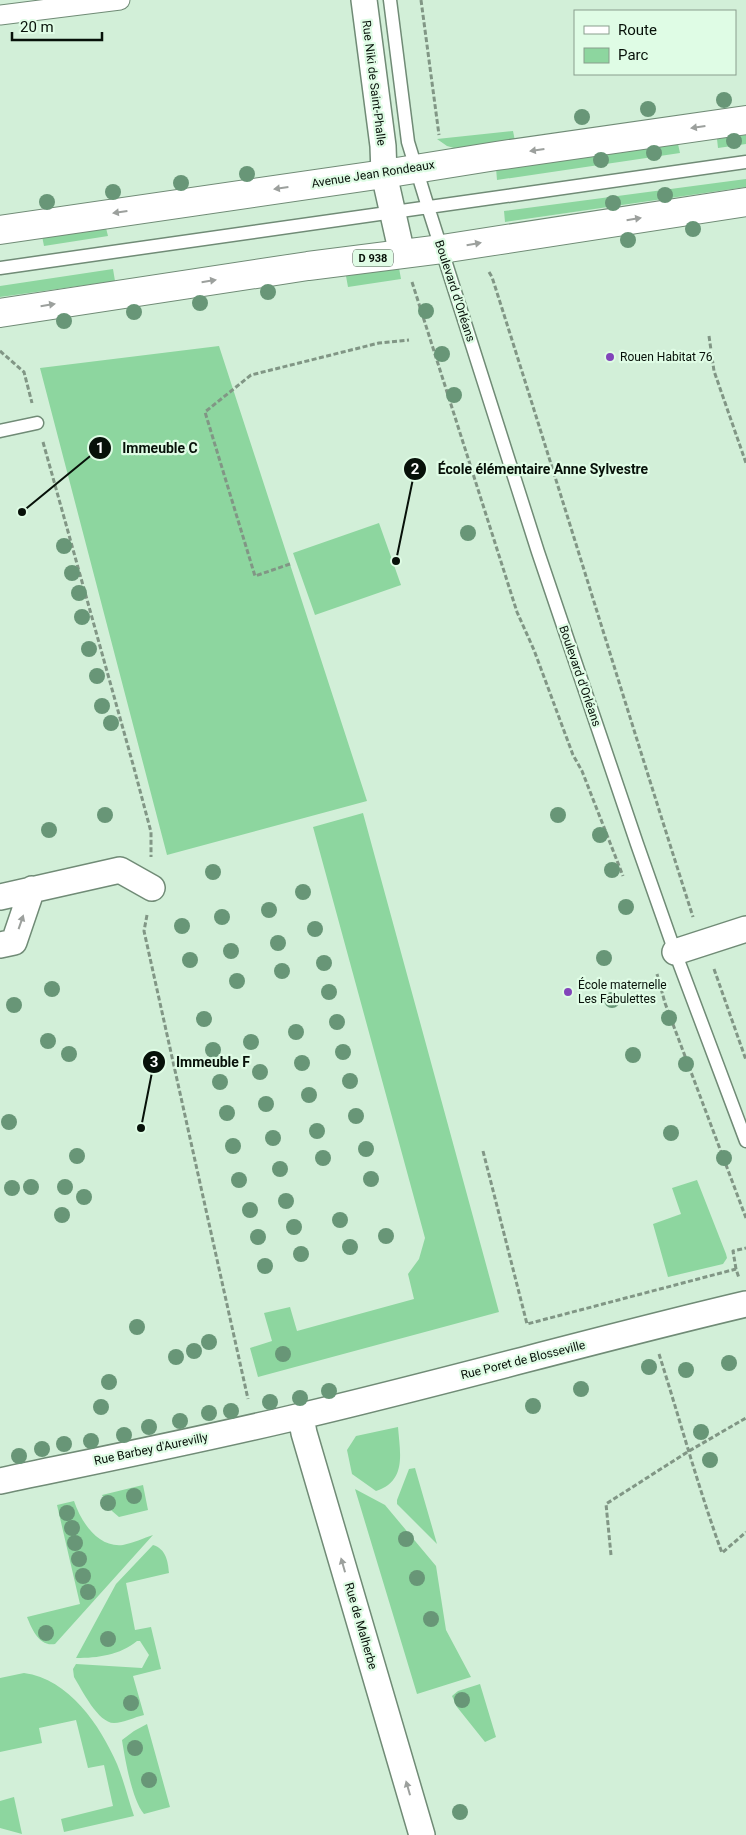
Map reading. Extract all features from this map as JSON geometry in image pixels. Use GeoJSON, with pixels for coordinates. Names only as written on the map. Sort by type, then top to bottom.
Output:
{"type":"FeatureCollection","features":[{"type":"Feature","properties":{"kind":"main road","name":"Avenue Jean Rondeaux"},"geometry":{"type":"LineString","coordinates":[[0,230],[746,120]]}},
{"type":"Feature","properties":{"kind":"main road","name":"D 938"},"geometry":{"type":"LineString","coordinates":[[0,312],[298,268],[442,249],[746,202]]}},
{"type":"Feature","properties":{"kind":"street"},"geometry":{"type":"LineString","coordinates":[[0,15],[120,0]]}},
{"type":"Feature","properties":{"kind":"street","name":"Rue Niki de Saint-Phalle"},"geometry":{"type":"LineString","coordinates":[[364,0],[383,146],[384,174],[402,254]]}},
{"type":"Feature","properties":{"kind":"street"},"geometry":{"type":"LineString","coordinates":[[0,896],[120,870],[152,888]]}},
{"type":"Feature","properties":{"kind":"street"},"geometry":{"type":"LineString","coordinates":[[0,945],[14,942],[32,889]]}},
{"type":"Feature","properties":{"kind":"street"},"geometry":{"type":"LineString","coordinates":[[674,952],[746,929]]}},
{"type":"Feature","properties":{"kind":"street","name":"Rue Poret de Blosseville"},"geometry":{"type":"LineString","coordinates":[[301,1417],[651,1327],[744,1295]]}},
{"type":"Feature","properties":{"kind":"street","name":"Rue Barbey d'Aurevilly"},"geometry":{"type":"LineString","coordinates":[[0,1481],[301,1417]]}},
{"type":"Feature","properties":{"kind":"street","name":"Rue de Malherbe"},"geometry":{"type":"LineString","coordinates":[[301,1417],[304,1433],[422,1835]]}},
{"type":"Feature","properties":{"kind":"lane"},"geometry":{"type":"LineString","coordinates":[[390,0],[408,142],[428,207]]}},
{"type":"Feature","properties":{"kind":"lane"},"geometry":{"type":"LineString","coordinates":[[0,268],[746,162]]}},
{"type":"Feature","properties":{"kind":"lane","name":"Boulevard d'Orléans"},"geometry":{"type":"LineString","coordinates":[[428,207],[538,552],[674,952],[746,1142]]}},
{"type":"Feature","properties":{"kind":"lane"},"geometry":{"type":"LineString","coordinates":[[0,431],[37,423]]}},
{"type":"Feature","properties":{"kind":"path"},"geometry":{"type":"LineString","coordinates":[[421,0],[439,139]]}},
{"type":"Feature","properties":{"kind":"path"},"geometry":{"type":"LineString","coordinates":[[487,269],[492,277],[563,500],[607,649],[696,926],[711,957],[746,1060]]}},
{"type":"Feature","properties":{"kind":"path"},"geometry":{"type":"LineString","coordinates":[[412,280],[517,612],[534,650],[573,755],[582,771],[624,879]]}},
{"type":"Feature","properties":{"kind":"path"},"geometry":{"type":"LineString","coordinates":[[709,336],[714,371],[746,462]]}},
{"type":"Feature","properties":{"kind":"path"},"geometry":{"type":"LineString","coordinates":[[290,564],[255,576],[205,412],[251,375],[379,343],[409,340]]}},
{"type":"Feature","properties":{"kind":"path"},"geometry":{"type":"LineString","coordinates":[[0,351],[24,372],[151,832]]}},
{"type":"Feature","properties":{"kind":"path"},"geometry":{"type":"LineString","coordinates":[[144,931],[248,1392]]}},
{"type":"Feature","properties":{"kind":"path"},"geometry":{"type":"LineString","coordinates":[[655,968],[665,1004],[746,1218]]}},
{"type":"Feature","properties":{"kind":"path"},"geometry":{"type":"LineString","coordinates":[[483,1150],[527,1324],[736,1270]]}},
{"type":"Feature","properties":{"kind":"path"},"geometry":{"type":"LineString","coordinates":[[744,1295],[736,1270],[733,1252],[746,1248]]}},
{"type":"Feature","properties":{"kind":"path"},"geometry":{"type":"LineString","coordinates":[[651,1327],[690,1451],[698,1484],[722,1553],[746,1532]]}},
{"type":"Feature","properties":{"kind":"path"},"geometry":{"type":"LineString","coordinates":[[612,1555],[606,1504],[746,1418]]}},
{"type":"Feature","properties":{"kind":"green space"},"geometry":{"type":"Polygon","coordinates":[[[513,131],[515,141],[454,148],[447,146],[437,139],[513,131]]]}},
{"type":"Feature","properties":{"kind":"green space"},"geometry":{"type":"Polygon","coordinates":[[[746,135],[746,144],[718,148],[717,139],[746,135]]]}},
{"type":"Feature","properties":{"kind":"green space"},"geometry":{"type":"Polygon","coordinates":[[[678,144],[680,153],[497,180],[496,168],[678,144]]]}},
{"type":"Feature","properties":{"kind":"green space"},"geometry":{"type":"Polygon","coordinates":[[[746,179],[746,187],[505,222],[504,211],[746,179]]]}},
{"type":"Feature","properties":{"kind":"green space"},"geometry":{"type":"Polygon","coordinates":[[[105,224],[108,236],[44,246],[42,236],[105,224]]]}},
{"type":"Feature","properties":{"kind":"green space"},"geometry":{"type":"Polygon","coordinates":[[[399,268],[401,279],[348,287],[346,276],[399,268]]]}},
{"type":"Feature","properties":{"kind":"green space"},"geometry":{"type":"Polygon","coordinates":[[[113,269],[115,281],[0,297],[0,286],[113,269]]]}},
{"type":"Feature","properties":{"kind":"green space"},"geometry":{"type":"Polygon","coordinates":[[[219,346],[367,801],[167,855],[40,368],[219,346]]]}},
{"type":"Feature","properties":{"kind":"green space"},"geometry":{"type":"Polygon","coordinates":[[[379,523],[401,585],[315,615],[293,553],[379,523]]]}},
{"type":"Feature","properties":{"kind":"green space"},"geometry":{"type":"Polygon","coordinates":[[[363,813],[499,1312],[258,1377],[250,1348],[272,1341],[264,1313],[290,1307],[297,1331],[414,1299],[408,1274],[419,1259],[425,1238],[313,827],[363,813]]]}},
{"type":"Feature","properties":{"kind":"green space"},"geometry":{"type":"Polygon","coordinates":[[[697,1180],[727,1258],[723,1264],[668,1277],[653,1224],[681,1214],[672,1188],[697,1180]]]}},
{"type":"Feature","properties":{"kind":"green space"},"geometry":{"type":"Polygon","coordinates":[[[398,1427],[400,1456],[397,1473],[386,1486],[376,1491],[352,1474],[347,1450],[356,1436],[398,1427]]]}},
{"type":"Feature","properties":{"kind":"green space"},"geometry":{"type":"Polygon","coordinates":[[[415,1468],[437,1544],[397,1504],[409,1469],[415,1468]]]}},
{"type":"Feature","properties":{"kind":"green space"},"geometry":{"type":"Polygon","coordinates":[[[143,1485],[148,1510],[119,1517],[112,1511],[102,1495],[143,1485]]]}},
{"type":"Feature","properties":{"kind":"green space"},"geometry":{"type":"Polygon","coordinates":[[[355,1489],[385,1505],[436,1566],[446,1630],[471,1677],[417,1694],[355,1489]]]}},
{"type":"Feature","properties":{"kind":"green space"},"geometry":{"type":"Polygon","coordinates":[[[74,1501],[86,1525],[98,1538],[106,1542],[114,1545],[123,1545],[153,1535],[55,1644],[49,1644],[40,1640],[27,1617],[80,1604],[57,1505],[74,1501]]]}},
{"type":"Feature","properties":{"kind":"green space"},"geometry":{"type":"Polygon","coordinates":[[[153,1545],[164,1552],[169,1573],[126,1583],[135,1630],[151,1627],[161,1669],[133,1676],[144,1715],[121,1722],[108,1722],[91,1705],[74,1677],[73,1669],[76,1664],[142,1668],[149,1655],[140,1641],[116,1653],[76,1658],[116,1584],[153,1545]]]}},
{"type":"Feature","properties":{"kind":"green space"},"geometry":{"type":"Polygon","coordinates":[[[24,1673],[40,1677],[55,1684],[69,1694],[92,1720],[102,1734],[117,1764],[134,1816],[64,1832],[61,1819],[113,1806],[104,1765],[88,1768],[76,1720],[39,1728],[42,1743],[0,1752],[0,1678],[24,1673]]]}},
{"type":"Feature","properties":{"kind":"green space"},"geometry":{"type":"Polygon","coordinates":[[[480,1684],[496,1737],[485,1742],[457,1707],[452,1696],[458,1691],[480,1684]]]}},
{"type":"Feature","properties":{"kind":"green space"},"geometry":{"type":"Polygon","coordinates":[[[147,1724],[170,1807],[144,1814],[133,1789],[122,1740],[147,1724]]]}},
{"type":"Feature","properties":{"kind":"green space"},"geometry":{"type":"Polygon","coordinates":[[[14,1797],[22,1834],[0,1828],[0,1801],[14,1797]]]}},
{"type":"Feature","properties":{"kind":"place","name":"Rouen Habitat 76"},"geometry":{"type":"Point","coordinates":[610,357]}},
{"type":"Feature","properties":{"kind":"place","name":"Immeuble C"},"geometry":{"type":"Point","coordinates":[22,512]}},
{"type":"Feature","properties":{"kind":"place","name":"École élémentaire Anne Sylvestre"},"geometry":{"type":"Point","coordinates":[396,561]}},
{"type":"Feature","properties":{"kind":"place","name":"École maternelle Les Fabulettes"},"geometry":{"type":"Point","coordinates":[568,992]}},
{"type":"Feature","properties":{"kind":"place","name":"Immeuble F"},"geometry":{"type":"Point","coordinates":[141,1128]}}]}
